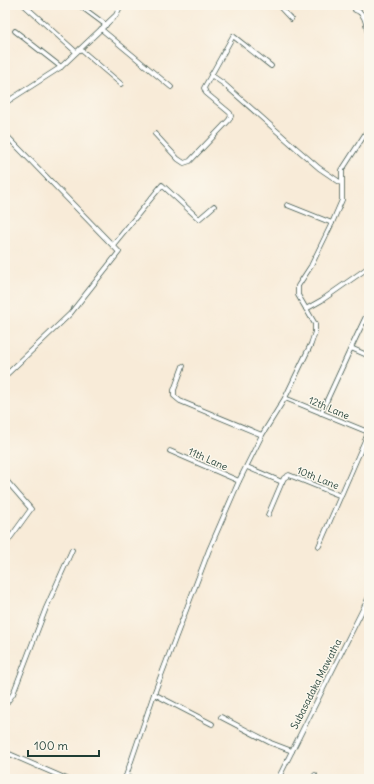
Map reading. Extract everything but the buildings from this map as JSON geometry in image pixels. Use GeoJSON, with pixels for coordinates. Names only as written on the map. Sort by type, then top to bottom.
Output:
{"type":"FeatureCollection","features":[{"type":"Feature","properties":{"kind":"street"},"geometry":{"type":"LineString","coordinates":[[24,5],[76,52]]}},
{"type":"Feature","properties":{"kind":"street"},"geometry":{"type":"LineString","coordinates":[[79,5],[106,25]]}},
{"type":"Feature","properties":{"kind":"street"},"geometry":{"type":"LineString","coordinates":[[5,103],[61,67],[116,15],[121,5]]}},
{"type":"Feature","properties":{"kind":"street"},"geometry":{"type":"LineString","coordinates":[[278,5],[291,19]]}},
{"type":"Feature","properties":{"kind":"street"},"geometry":{"type":"LineString","coordinates":[[355,10],[359,11],[363,15],[369,38]]}},
{"type":"Feature","properties":{"kind":"street"},"geometry":{"type":"LineString","coordinates":[[101,29],[171,87]]}},
{"type":"Feature","properties":{"kind":"street"},"geometry":{"type":"LineString","coordinates":[[14,31],[61,67]]}},
{"type":"Feature","properties":{"kind":"street"},"geometry":{"type":"LineString","coordinates":[[155,134],[178,159],[184,163],[190,161],[230,118],[230,113],[204,90],[204,86],[234,36],[271,66]]}},
{"type":"Feature","properties":{"kind":"street"},"geometry":{"type":"LineString","coordinates":[[80,48],[121,84]]}},
{"type":"Feature","properties":{"kind":"street"},"geometry":{"type":"LineString","coordinates":[[211,75],[320,168],[341,183]]}},
{"type":"Feature","properties":{"kind":"street"},"geometry":{"type":"LineString","coordinates":[[134,779],[125,778],[154,694],[209,550],[239,481],[262,435],[284,398],[311,344],[315,332],[315,324],[298,295],[298,286],[311,266],[342,200],[342,170],[369,128]]}},
{"type":"Feature","properties":{"kind":"street"},"geometry":{"type":"LineString","coordinates":[[5,134],[119,252],[70,314],[5,376]]}},
{"type":"Feature","properties":{"kind":"street"},"geometry":{"type":"LineString","coordinates":[[113,245],[162,186],[199,220],[214,206]]}},
{"type":"Feature","properties":{"kind":"street"},"geometry":{"type":"LineString","coordinates":[[287,205],[332,223]]}},
{"type":"Feature","properties":{"kind":"street"},"geometry":{"type":"LineString","coordinates":[[306,309],[322,300],[369,267]]}},
{"type":"Feature","properties":{"kind":"street"},"geometry":{"type":"LineString","coordinates":[[321,413],[369,310]]}},
{"type":"Feature","properties":{"kind":"street"},"geometry":{"type":"LineString","coordinates":[[351,348],[369,356]]}},
{"type":"Feature","properties":{"kind":"street"},"geometry":{"type":"LineString","coordinates":[[183,366],[174,390],[174,396],[180,400],[262,435]]}},
{"type":"Feature","properties":{"kind":"street","name":"12th Lane"},"geometry":{"type":"LineString","coordinates":[[284,398],[369,431]]}},
{"type":"Feature","properties":{"kind":"street"},"geometry":{"type":"LineString","coordinates":[[319,546],[369,431]]}},
{"type":"Feature","properties":{"kind":"street","name":"11th Lane"},"geometry":{"type":"LineString","coordinates":[[170,451],[239,481]]}},
{"type":"Feature","properties":{"kind":"street"},"geometry":{"type":"LineString","coordinates":[[247,467],[282,482],[268,515]]}},
{"type":"Feature","properties":{"kind":"street","name":"10th Lane"},"geometry":{"type":"LineString","coordinates":[[282,482],[284,478],[289,475],[341,496]]}},
{"type":"Feature","properties":{"kind":"street"},"geometry":{"type":"LineString","coordinates":[[5,480],[31,510],[5,545]]}},
{"type":"Feature","properties":{"kind":"street"},"geometry":{"type":"LineString","coordinates":[[5,705],[13,694],[46,608],[72,550]]}},
{"type":"Feature","properties":{"kind":"street","name":"Subasadaka Mawatha"},"geometry":{"type":"LineString","coordinates":[[278,779],[369,597]]}},
{"type":"Feature","properties":{"kind":"street"},"geometry":{"type":"LineString","coordinates":[[154,694],[212,724]]}},
{"type":"Feature","properties":{"kind":"street"},"geometry":{"type":"LineString","coordinates":[[221,717],[271,743],[292,751]]}},
{"type":"Feature","properties":{"kind":"street"},"geometry":{"type":"LineString","coordinates":[[5,752],[67,779]]}}]}
